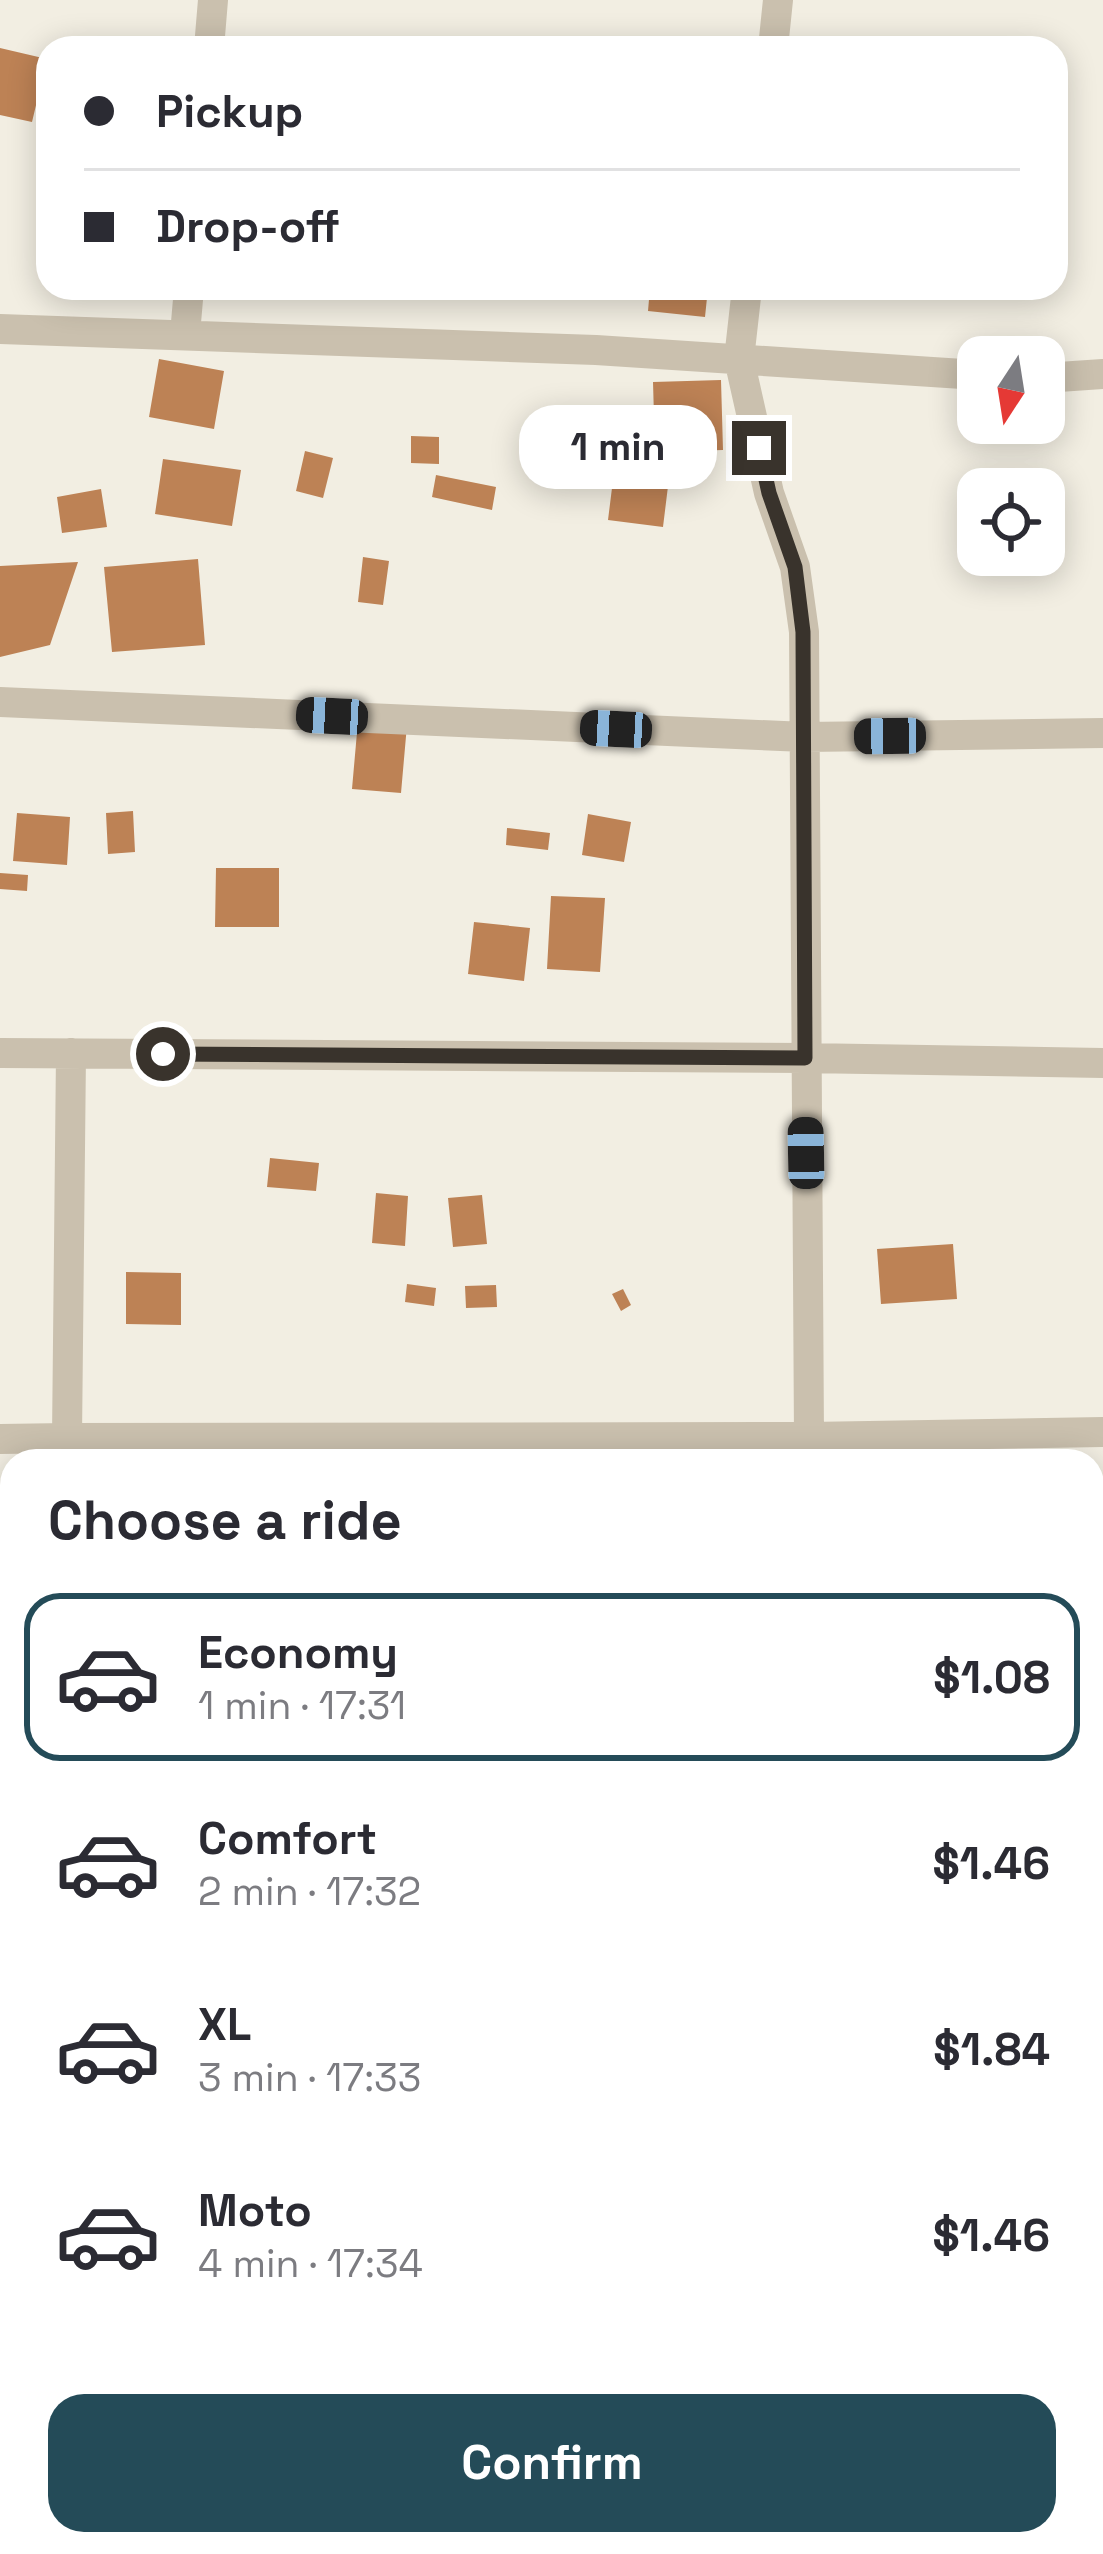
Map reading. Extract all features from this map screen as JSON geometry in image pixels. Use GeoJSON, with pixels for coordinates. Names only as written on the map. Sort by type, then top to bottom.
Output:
{"type":"FeatureCollection","features":[{"type":"Feature","properties":{"kind":"street"},"geometry":{"type":"LineString","coordinates":[[210,36],[213,0]]}},
{"type":"Feature","properties":{"kind":"street"},"geometry":{"type":"LineString","coordinates":[[774,36],[778,0]]}},
{"type":"Feature","properties":{"kind":"street"},"geometry":{"type":"LineString","coordinates":[[185,334],[188,300]]}},
{"type":"Feature","properties":{"kind":"street"},"geometry":{"type":"LineString","coordinates":[[746,300],[739,359],[769,493],[795,567],[803,632],[808,1449]]}},
{"type":"Feature","properties":{"kind":"street"},"geometry":{"type":"LineString","coordinates":[[0,329],[596,350],[957,374]]}},
{"type":"Feature","properties":{"kind":"street"},"geometry":{"type":"LineString","coordinates":[[1065,377],[1103,374]]}},
{"type":"Feature","properties":{"kind":"street"},"geometry":{"type":"LineString","coordinates":[[0,702],[805,737],[1103,733]]}},
{"type":"Feature","properties":{"kind":"street"},"geometry":{"type":"LineString","coordinates":[[0,1053],[1103,1063]]}},
{"type":"Feature","properties":{"kind":"street"},"geometry":{"type":"LineString","coordinates":[[67,1438],[71,1053]]}},
{"type":"Feature","properties":{"kind":"street"},"geometry":{"type":"LineString","coordinates":[[0,1439],[808,1449],[1103,1432]]}},
{"type":"Feature","properties":{"kind":"building"},"geometry":{"type":"Polygon","coordinates":[[[0,48],[36,56],[32,122],[0,115],[0,48]]]}},
{"type":"Feature","properties":{"kind":"building"},"geometry":{"type":"Polygon","coordinates":[[[649,300],[707,300],[705,317],[648,311],[649,300]]]}},
{"type":"Feature","properties":{"kind":"building"},"geometry":{"type":"Polygon","coordinates":[[[159,359],[224,371],[214,429],[149,417],[159,359]]]}},
{"type":"Feature","properties":{"kind":"building"},"geometry":{"type":"Polygon","coordinates":[[[721,380],[723,450],[655,452],[653,382],[721,380]]]}},
{"type":"Feature","properties":{"kind":"building"},"geometry":{"type":"Polygon","coordinates":[[[411,436],[439,437],[439,464],[411,463],[411,436]]]}},
{"type":"Feature","properties":{"kind":"building"},"geometry":{"type":"Polygon","coordinates":[[[305,451],[333,458],[323,498],[296,491],[305,451]]]}},
{"type":"Feature","properties":{"kind":"building"},"geometry":{"type":"Polygon","coordinates":[[[163,459],[241,470],[232,526],[155,514],[163,459]]]}},
{"type":"Feature","properties":{"kind":"building"},"geometry":{"type":"Polygon","coordinates":[[[615,464],[670,470],[663,527],[608,520],[615,464]]]}},
{"type":"Feature","properties":{"kind":"building"},"geometry":{"type":"Polygon","coordinates":[[[436,475],[496,487],[492,510],[432,497],[436,475]]]}},
{"type":"Feature","properties":{"kind":"building"},"geometry":{"type":"Polygon","coordinates":[[[101,489],[107,527],[62,533],[57,497],[101,489]]]}},
{"type":"Feature","properties":{"kind":"building"},"geometry":{"type":"Polygon","coordinates":[[[363,557],[389,561],[383,605],[358,602],[363,557]]]}},
{"type":"Feature","properties":{"kind":"building"},"geometry":{"type":"Polygon","coordinates":[[[198,559],[205,645],[112,652],[104,567],[198,559]]]}},
{"type":"Feature","properties":{"kind":"building"},"geometry":{"type":"Polygon","coordinates":[[[78,562],[50,645],[0,657],[0,566],[78,562]]]}},
{"type":"Feature","properties":{"kind":"building"},"geometry":{"type":"Polygon","coordinates":[[[358,721],[407,725],[401,793],[352,789],[358,721]]]}},
{"type":"Feature","properties":{"kind":"building"},"geometry":{"type":"Polygon","coordinates":[[[133,811],[135,852],[108,854],[106,813],[133,811]]]}},
{"type":"Feature","properties":{"kind":"building"},"geometry":{"type":"Polygon","coordinates":[[[17,813],[70,817],[67,865],[13,861],[17,813]]]}},
{"type":"Feature","properties":{"kind":"building"},"geometry":{"type":"Polygon","coordinates":[[[588,814],[631,822],[624,862],[582,855],[588,814]]]}},
{"type":"Feature","properties":{"kind":"building"},"geometry":{"type":"Polygon","coordinates":[[[507,828],[550,833],[548,850],[506,845],[507,828]]]}},
{"type":"Feature","properties":{"kind":"building"},"geometry":{"type":"Polygon","coordinates":[[[216,868],[279,868],[279,927],[215,927],[216,868]]]}},
{"type":"Feature","properties":{"kind":"building"},"geometry":{"type":"Polygon","coordinates":[[[0,873],[28,875],[27,891],[0,889],[0,873]]]}},
{"type":"Feature","properties":{"kind":"building"},"geometry":{"type":"Polygon","coordinates":[[[551,896],[605,898],[600,972],[547,969],[551,896]]]}},
{"type":"Feature","properties":{"kind":"building"},"geometry":{"type":"Polygon","coordinates":[[[474,922],[530,928],[524,981],[468,974],[474,922]]]}},
{"type":"Feature","properties":{"kind":"building"},"geometry":{"type":"Polygon","coordinates":[[[270,1158],[319,1163],[316,1191],[267,1187],[270,1158]]]}},
{"type":"Feature","properties":{"kind":"building"},"geometry":{"type":"Polygon","coordinates":[[[376,1193],[408,1196],[405,1246],[372,1243],[376,1193]]]}},
{"type":"Feature","properties":{"kind":"building"},"geometry":{"type":"Polygon","coordinates":[[[482,1195],[487,1244],[453,1247],[448,1198],[482,1195]]]}},
{"type":"Feature","properties":{"kind":"building"},"geometry":{"type":"Polygon","coordinates":[[[953,1244],[957,1299],[881,1304],[877,1249],[953,1244]]]}},
{"type":"Feature","properties":{"kind":"building"},"geometry":{"type":"Polygon","coordinates":[[[126,1272],[181,1273],[181,1325],[126,1324],[126,1272]]]}},
{"type":"Feature","properties":{"kind":"building"},"geometry":{"type":"Polygon","coordinates":[[[407,1284],[436,1288],[434,1306],[405,1302],[407,1284]]]}},
{"type":"Feature","properties":{"kind":"building"},"geometry":{"type":"Polygon","coordinates":[[[496,1285],[497,1307],[466,1308],[465,1286],[496,1285]]]}},
{"type":"Feature","properties":{"kind":"building"},"geometry":{"type":"Polygon","coordinates":[[[623,1289],[631,1305],[621,1311],[612,1294],[623,1289]]]}},
{"type":"Feature","properties":{"kind":"route"},"geometry":{"type":"LineString","coordinates":[[163,1054],[805,1058],[803,632],[795,567],[759,448]]}}]}
